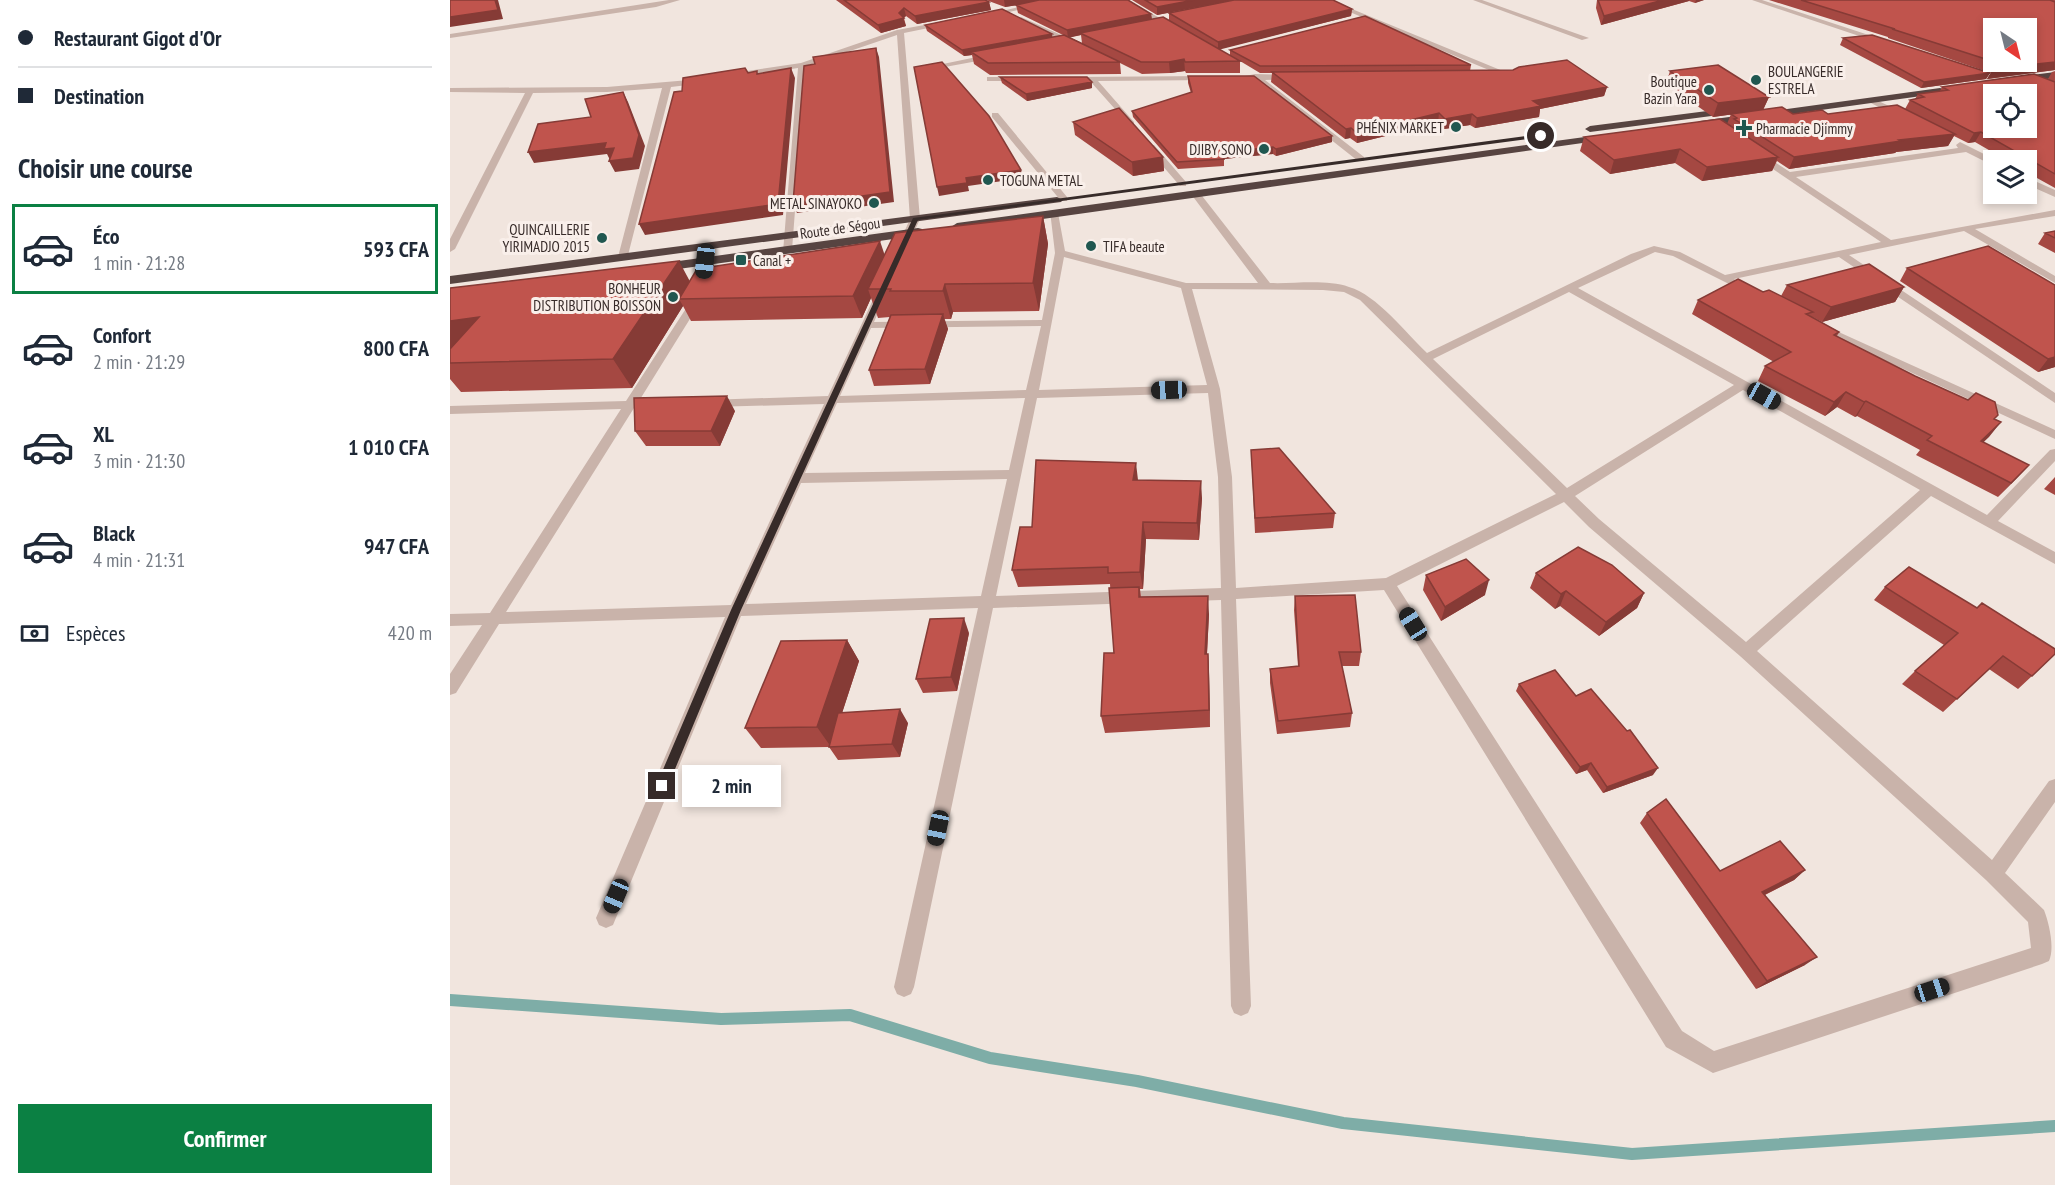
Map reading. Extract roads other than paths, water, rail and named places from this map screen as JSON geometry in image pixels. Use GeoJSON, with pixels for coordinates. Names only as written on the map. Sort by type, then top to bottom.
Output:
{"type":"FeatureCollection","features":[{"type":"Feature","properties":{"kind":"highway"},"geometry":{"type":"LineString","coordinates":[[2055,65],[2011,76],[2029,78],[2055,75]]}},
{"type":"Feature","properties":{"kind":"highway"},"geometry":{"type":"LineString","coordinates":[[1177,184],[1942,81]]}},
{"type":"Feature","properties":{"kind":"highway","name":"Route de Ségou"},"geometry":{"type":"LineString","coordinates":[[647,269],[1715,126],[1952,89]]}},
{"type":"Feature","properties":{"kind":"highway","name":"Route de Ségou"},"geometry":{"type":"LineString","coordinates":[[450,280],[1069,199]]}},
{"type":"Feature","properties":{"kind":"street"},"geometry":{"type":"LineString","coordinates":[[450,36],[677,0]]}},
{"type":"Feature","properties":{"kind":"street"},"geometry":{"type":"LineString","coordinates":[[981,16],[1060,0]]}},
{"type":"Feature","properties":{"kind":"street"},"geometry":{"type":"LineString","coordinates":[[1123,0],[1156,22],[1167,20],[1183,34]]}},
{"type":"Feature","properties":{"kind":"street"},"geometry":{"type":"LineString","coordinates":[[1324,0],[1510,76],[1488,76]]}},
{"type":"Feature","properties":{"kind":"street"},"geometry":{"type":"LineString","coordinates":[[1476,0],[1585,38]]}},
{"type":"Feature","properties":{"kind":"street"},"geometry":{"type":"LineString","coordinates":[[1755,0],[1890,43]]}},
{"type":"Feature","properties":{"kind":"street"},"geometry":{"type":"LineString","coordinates":[[1771,5],[1781,0]]}},
{"type":"Feature","properties":{"kind":"street"},"geometry":{"type":"LineString","coordinates":[[988,4],[1071,42],[1081,44]]}},
{"type":"Feature","properties":{"kind":"street"},"geometry":{"type":"LineString","coordinates":[[1354,20],[1365,17]]}},
{"type":"Feature","properties":{"kind":"street"},"geometry":{"type":"LineString","coordinates":[[723,77],[802,65],[900,32],[957,21]]}},
{"type":"Feature","properties":{"kind":"street"},"geometry":{"type":"LineString","coordinates":[[606,918],[736,610],[915,219],[900,32]]}},
{"type":"Feature","properties":{"kind":"street"},"geometry":{"type":"LineString","coordinates":[[1060,44],[1071,42]]}},
{"type":"Feature","properties":{"kind":"street"},"geometry":{"type":"LineString","coordinates":[[903,72],[1004,54]]}},
{"type":"Feature","properties":{"kind":"street"},"geometry":{"type":"LineString","coordinates":[[787,250],[802,65]]}},
{"type":"Feature","properties":{"kind":"street"},"geometry":{"type":"LineString","coordinates":[[1239,66],[1258,78],[1360,159]]}},
{"type":"Feature","properties":{"kind":"street"},"geometry":{"type":"LineString","coordinates":[[1121,68],[1142,78]]}},
{"type":"Feature","properties":{"kind":"street"},"geometry":{"type":"LineString","coordinates":[[1235,78],[1304,77]]}},
{"type":"Feature","properties":{"kind":"street"},"geometry":{"type":"LineString","coordinates":[[1092,78],[1137,131]]}},
{"type":"Feature","properties":{"kind":"street"},"geometry":{"type":"LineString","coordinates":[[1058,79],[1223,78]]}},
{"type":"Feature","properties":{"kind":"street"},"geometry":{"type":"LineString","coordinates":[[2029,78],[2046,86]]}},
{"type":"Feature","properties":{"kind":"street"},"geometry":{"type":"LineString","coordinates":[[450,90],[530,91],[667,86],[712,79]]}},
{"type":"Feature","properties":{"kind":"street"},"geometry":{"type":"LineString","coordinates":[[990,79],[1035,79]]}},
{"type":"Feature","properties":{"kind":"street"},"geometry":{"type":"LineString","coordinates":[[624,257],[667,86]]}},
{"type":"Feature","properties":{"kind":"street"},"geometry":{"type":"LineString","coordinates":[[450,249],[530,91]]}},
{"type":"Feature","properties":{"kind":"street"},"geometry":{"type":"LineString","coordinates":[[1872,100],[1914,122]]}},
{"type":"Feature","properties":{"kind":"street"},"geometry":{"type":"LineString","coordinates":[[995,115],[1069,199]]}},
{"type":"Feature","properties":{"kind":"street"},"geometry":{"type":"LineString","coordinates":[[1699,115],[1715,126]]}},
{"type":"Feature","properties":{"kind":"street"},"geometry":{"type":"LineString","coordinates":[[1946,138],[1983,157]]}},
{"type":"Feature","properties":{"kind":"street"},"geometry":{"type":"LineString","coordinates":[[1145,140],[1177,184]]}},
{"type":"Feature","properties":{"kind":"street"},"geometry":{"type":"LineString","coordinates":[[1750,149],[1890,244]]}},
{"type":"Feature","properties":{"kind":"street"},"geometry":{"type":"LineString","coordinates":[[1789,176],[1967,149]]}},
{"type":"Feature","properties":{"kind":"street"},"geometry":{"type":"LineString","coordinates":[[2037,185],[2055,194]]}},
{"type":"Feature","properties":{"kind":"street"},"geometry":{"type":"LineString","coordinates":[[1196,194],[1266,286]]}},
{"type":"Feature","properties":{"kind":"street"},"geometry":{"type":"LineString","coordinates":[[904,987],[1047,323],[1060,253],[1053,213]]}},
{"type":"Feature","properties":{"kind":"street"},"geometry":{"type":"LineString","coordinates":[[1724,278],[1965,228],[2055,213]]}},
{"type":"Feature","properties":{"kind":"street"},"geometry":{"type":"LineString","coordinates":[[1965,228],[2055,280]]}},
{"type":"Feature","properties":{"kind":"street"},"geometry":{"type":"LineString","coordinates":[[450,688],[701,293],[706,246]]}},
{"type":"Feature","properties":{"kind":"street"},"geometry":{"type":"LineString","coordinates":[[1426,358],[1635,256],[1654,249],[1676,254],[1765,298]]}},
{"type":"Feature","properties":{"kind":"street"},"geometry":{"type":"LineString","coordinates":[[1060,253],[1186,285],[1346,289],[1364,298],[1594,523],[1746,651],[1993,874],[2037,917],[2042,954],[1713,1062],[1674,1039],[1388,584]]}},
{"type":"Feature","properties":{"kind":"street"},"geometry":{"type":"LineString","coordinates":[[1841,254],[2055,399]]}},
{"type":"Feature","properties":{"kind":"street"},"geometry":{"type":"LineString","coordinates":[[1186,285],[1214,389],[1225,477],[1241,1006]]}},
{"type":"Feature","properties":{"kind":"street"},"geometry":{"type":"LineString","coordinates":[[1570,288],[2055,560]]}},
{"type":"Feature","properties":{"kind":"street"},"geometry":{"type":"LineString","coordinates":[[1806,319],[2055,435]]}},
{"type":"Feature","properties":{"kind":"street"},"geometry":{"type":"LineString","coordinates":[[867,325],[1047,323]]}},
{"type":"Feature","properties":{"kind":"street"},"geometry":{"type":"LineString","coordinates":[[450,620],[1228,594],[1388,584],[1566,495],[1743,385]]}},
{"type":"Feature","properties":{"kind":"street"},"geometry":{"type":"LineString","coordinates":[[702,403],[1214,389]]}},
{"type":"Feature","properties":{"kind":"street"},"geometry":{"type":"LineString","coordinates":[[450,410],[666,404]]}},
{"type":"Feature","properties":{"kind":"street"},"geometry":{"type":"LineString","coordinates":[[1988,522],[2055,453]]}},
{"type":"Feature","properties":{"kind":"street"},"geometry":{"type":"LineString","coordinates":[[797,478],[1016,474]]}},
{"type":"Feature","properties":{"kind":"street"},"geometry":{"type":"LineString","coordinates":[[1746,651],[1930,489]]}},
{"type":"Feature","properties":{"kind":"street"},"geometry":{"type":"LineString","coordinates":[[1993,874],[2055,787]]}},
{"type":"Feature","properties":{"kind":"waterway"},"geometry":{"type":"LineString","coordinates":[[450,1000],[721,1019],[850,1015],[990,1058],[1137,1081],[1343,1123],[1632,1154],[2055,1126]]}},
{"type":"Feature","properties":{"kind":"place","name":"BOULANGERIE ESTRELA"},"geometry":{"type":"Point","coordinates":[1756,80]}},
{"type":"Feature","properties":{"kind":"place","name":"Boutique Bazin Yara"},"geometry":{"type":"Point","coordinates":[1709,90]}},
{"type":"Feature","properties":{"kind":"place","name":"PHÉNIX MARKET"},"geometry":{"type":"Point","coordinates":[1456,127]}},
{"type":"Feature","properties":{"kind":"place","name":"Pharmacie Djimmy"},"geometry":{"type":"Point","coordinates":[1744,128]}},
{"type":"Feature","properties":{"kind":"place","name":"DJIBY SONO"},"geometry":{"type":"Point","coordinates":[1264,149]}},
{"type":"Feature","properties":{"kind":"place","name":"TOGUNA METAL"},"geometry":{"type":"Point","coordinates":[988,180]}},
{"type":"Feature","properties":{"kind":"place","name":"METAL SINAYOKO"},"geometry":{"type":"Point","coordinates":[874,203]}},
{"type":"Feature","properties":{"kind":"place","name":"QUINCAILLERIE YIRIMADJO 2015"},"geometry":{"type":"Point","coordinates":[602,238]}},
{"type":"Feature","properties":{"kind":"place","name":"TIFA beaute"},"geometry":{"type":"Point","coordinates":[1091,246]}},
{"type":"Feature","properties":{"kind":"place","name":"Canal +"},"geometry":{"type":"Point","coordinates":[741,260]}},
{"type":"Feature","properties":{"kind":"place","name":"BONHEUR DISTRIBUTION BOISSON"},"geometry":{"type":"Point","coordinates":[673,297]}}]}
